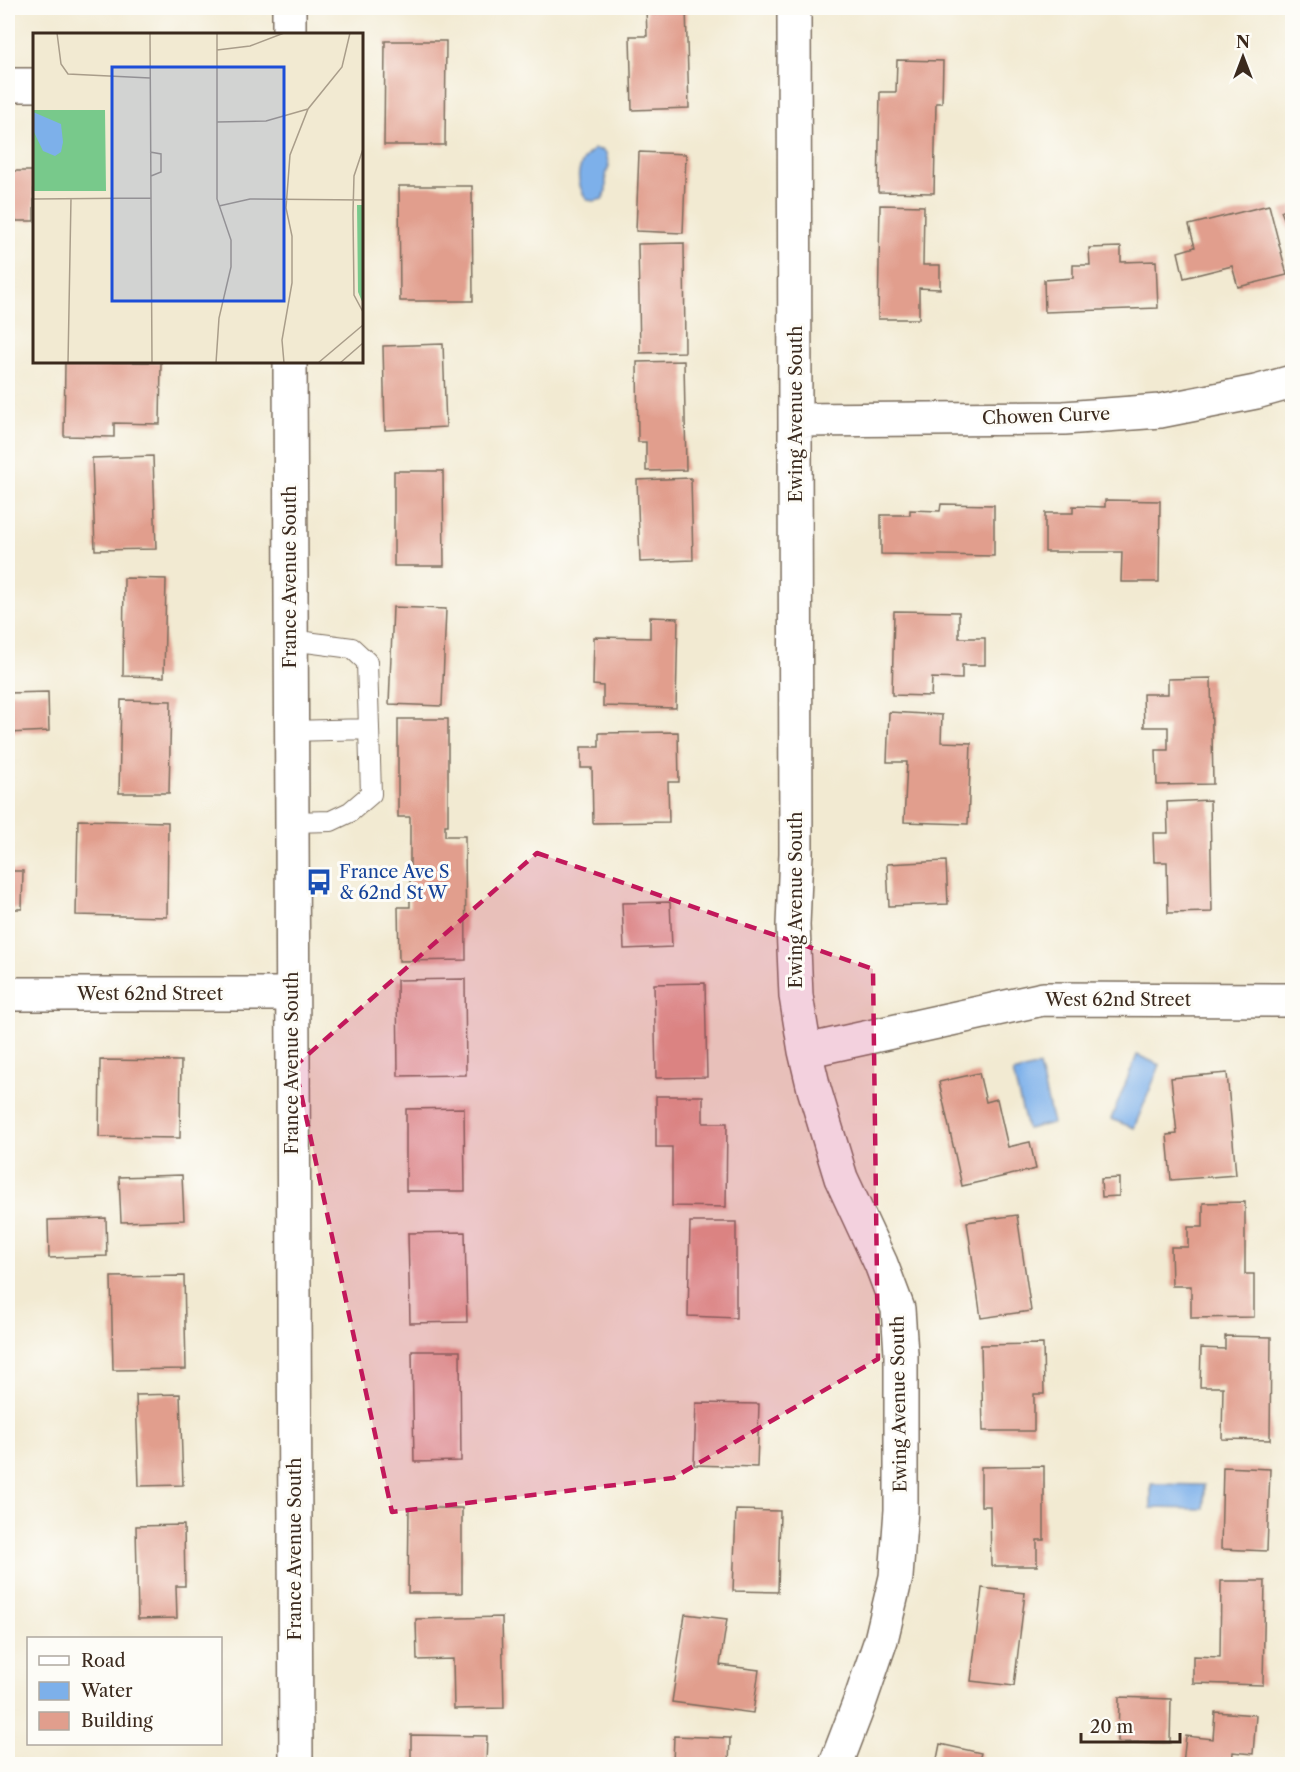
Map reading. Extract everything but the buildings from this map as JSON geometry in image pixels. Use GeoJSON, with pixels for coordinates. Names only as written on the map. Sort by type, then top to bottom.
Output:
{"type":"FeatureCollection","features":[{"type":"Feature","properties":{"kind":"street"},"geometry":{"type":"LineString","coordinates":[[289,8],[289,33]]}},
{"type":"Feature","properties":{"kind":"street","name":"Ewing Avenue South"},"geometry":{"type":"LineString","coordinates":[[794,8],[796,852],[793,924],[796,996],[814,1089],[841,1178],[881,1264],[898,1309],[902,1353],[902,1510],[896,1577],[881,1640],[836,1764]]}},
{"type":"Feature","properties":{"kind":"street"},"geometry":{"type":"LineString","coordinates":[[8,85],[33,85]]}},
{"type":"Feature","properties":{"kind":"street","name":"France Avenue South"},"geometry":{"type":"LineString","coordinates":[[290,363],[296,1764]]}},
{"type":"Feature","properties":{"kind":"street","name":"Chowen Curve"},"geometry":{"type":"LineString","coordinates":[[796,420],[1064,418],[1160,411],[1256,392],[1293,382]]}},
{"type":"Feature","properties":{"kind":"street","name":"West 62nd Street"},"geometry":{"type":"LineString","coordinates":[[8,994],[292,994]]}},
{"type":"Feature","properties":{"kind":"street","name":"West 62nd Street"},"geometry":{"type":"LineString","coordinates":[[805,1051],[1043,999],[1293,1000]]}},
{"type":"Feature","properties":{"kind":"lane"},"geometry":{"type":"LineString","coordinates":[[291,640],[352,648],[367,662],[370,794],[350,812],[331,821],[291,822]]}},
{"type":"Feature","properties":{"kind":"lane"},"geometry":{"type":"LineString","coordinates":[[291,731],[369,729]]}},
{"type":"Feature","properties":{"kind":"highlighted area"},"geometry":{"type":"Polygon","coordinates":[[[537,853],[873,969],[878,1359],[673,1478],[392,1512],[295,1066],[537,853]]]}},
{"type":"Feature","properties":{"kind":"water"},"geometry":{"type":"Polygon","coordinates":[[[594,149],[606,153],[609,166],[603,199],[594,201],[587,200],[583,193],[579,173],[583,160],[594,149]]]}},
{"type":"Feature","properties":{"kind":"water"},"geometry":{"type":"Polygon","coordinates":[[[1137,1055],[1160,1065],[1134,1128],[1111,1119],[1137,1055]]]}},
{"type":"Feature","properties":{"kind":"water"},"geometry":{"type":"Polygon","coordinates":[[[1039,1066],[1053,1123],[1027,1129],[1013,1073],[1039,1066]]]}},
{"type":"Feature","properties":{"kind":"water"},"geometry":{"type":"Polygon","coordinates":[[[1151,1484],[1204,1485],[1204,1509],[1151,1508],[1151,1484]]]}},
{"type":"Feature","properties":{"kind":"place","name":"France Ave S & 62nd St W"},"geometry":{"type":"Point","coordinates":[319,882]}}]}
